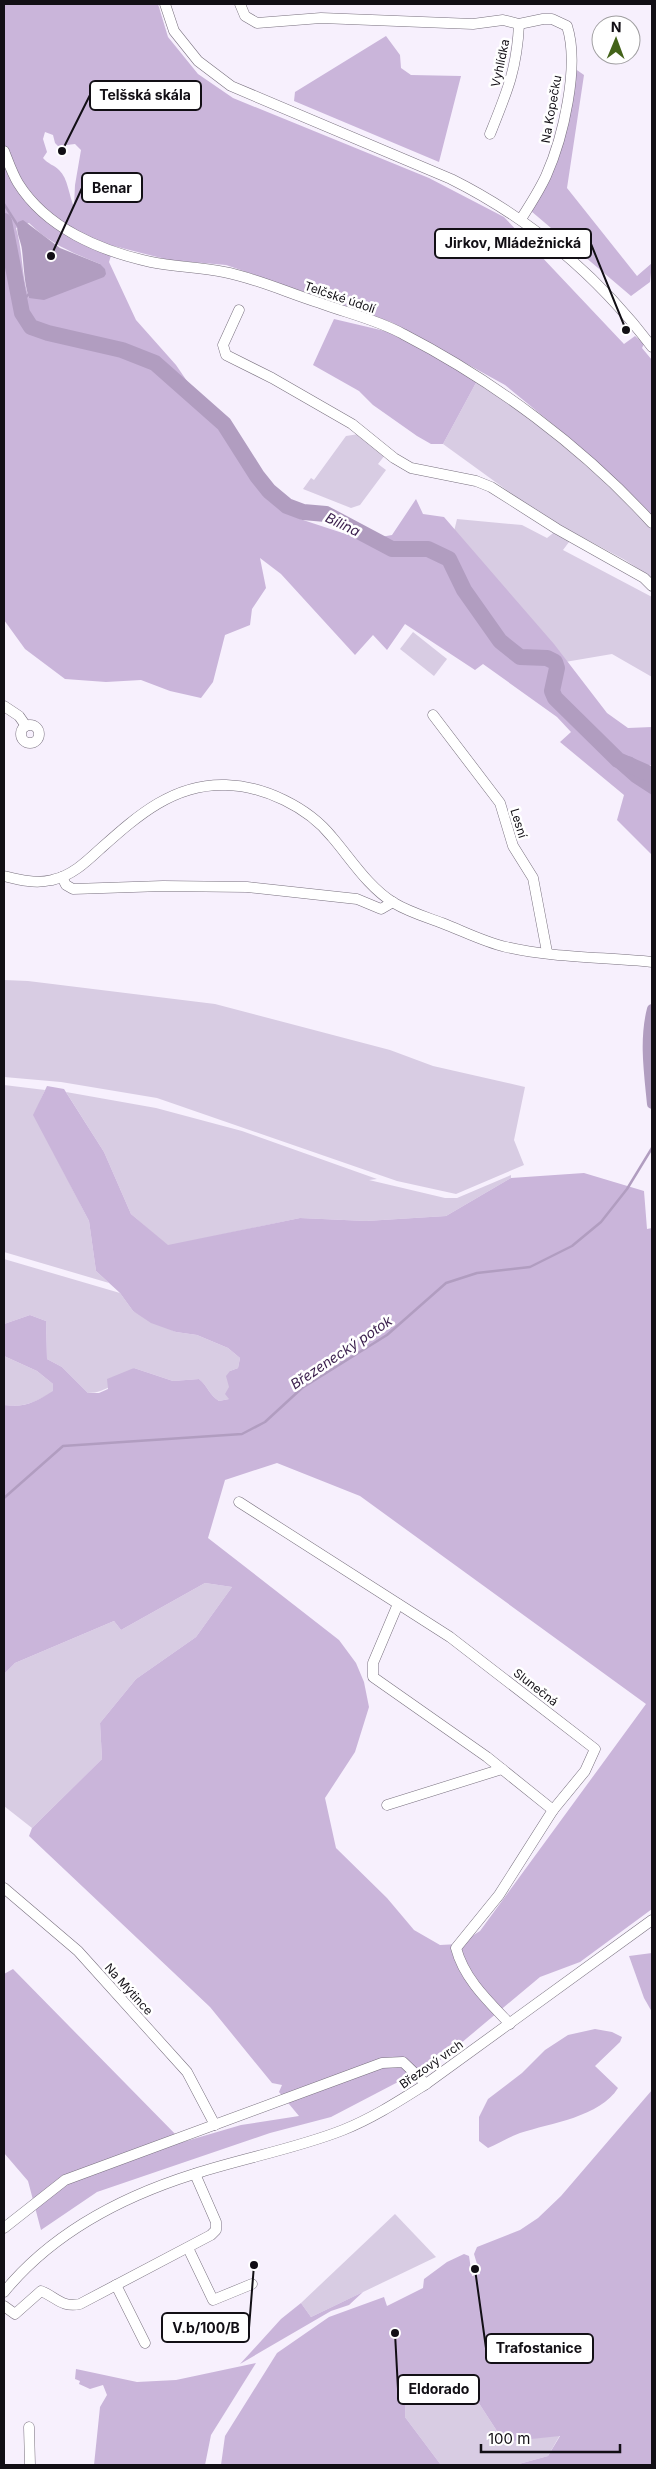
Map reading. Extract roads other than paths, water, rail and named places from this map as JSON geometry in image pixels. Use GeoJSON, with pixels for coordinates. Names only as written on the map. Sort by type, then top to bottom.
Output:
{"type":"FeatureCollection","features":[{"type":"Feature","properties":{"kind":"street"},"geometry":{"type":"LineString","coordinates":[[164,4],[174,31],[198,61],[231,86],[451,179],[485,196],[521,219],[565,254],[603,289],[652,347]]}},
{"type":"Feature","properties":{"kind":"street"},"geometry":{"type":"LineString","coordinates":[[240,4],[245,16],[256,23],[321,18],[473,24],[503,20],[519,24]]}},
{"type":"Feature","properties":{"kind":"street","name":"Na Kopečku"},"geometry":{"type":"LineString","coordinates":[[519,24],[552,19],[567,26],[572,58],[558,145],[546,177],[521,219]]}},
{"type":"Feature","properties":{"kind":"street","name":"Vyhlídka"},"geometry":{"type":"LineString","coordinates":[[490,134],[511,84],[518,52],[519,24]]}},
{"type":"Feature","properties":{"kind":"street","name":"Telčské údolí"},"geometry":{"type":"LineString","coordinates":[[4,151],[17,182],[37,208],[61,227],[92,243],[119,254],[152,262],[224,272],[250,279],[402,333],[474,374],[513,399],[626,494],[652,523]]}},
{"type":"Feature","properties":{"kind":"street"},"geometry":{"type":"LineString","coordinates":[[239,310],[223,345],[226,356],[272,378],[352,424],[394,458],[411,468],[476,481],[491,487],[557,529],[644,578],[652,586]]}},
{"type":"Feature","properties":{"kind":"street"},"geometry":{"type":"LineString","coordinates":[[4,706],[19,716],[26,726]]}},
{"type":"Feature","properties":{"kind":"street","name":"Lesní"},"geometry":{"type":"LineString","coordinates":[[434,716],[500,802],[513,846],[533,878],[547,952]]}},
{"type":"Feature","properties":{"kind":"street"},"geometry":{"type":"LineString","coordinates":[[4,876],[35,882],[62,877],[78,868],[138,816],[162,801],[195,788],[228,785],[270,795],[294,806],[313,818],[331,835],[367,880],[393,902],[409,911],[495,944],[547,952],[652,962]]}},
{"type":"Feature","properties":{"kind":"street"},"geometry":{"type":"LineString","coordinates":[[62,877],[66,885],[73,889],[163,886],[247,887],[357,899],[381,909],[393,902]]}},
{"type":"Feature","properties":{"kind":"street","name":"Slunečná"},"geometry":{"type":"LineString","coordinates":[[238,1502],[450,1637],[596,1749],[585,1771],[553,1810],[499,1895],[456,1948],[459,1960],[482,1995],[510,2024]]}},
{"type":"Feature","properties":{"kind":"street"},"geometry":{"type":"LineString","coordinates":[[398,1604],[373,1663],[373,1677],[502,1769],[553,1810]]}},
{"type":"Feature","properties":{"kind":"street"},"geometry":{"type":"LineString","coordinates":[[387,1805],[502,1769]]}},
{"type":"Feature","properties":{"kind":"street","name":"Na Mýtince"},"geometry":{"type":"LineString","coordinates":[[4,1888],[78,1951],[187,2072],[215,2124]]}},
{"type":"Feature","properties":{"kind":"street","name":"Březový vrch"},"geometry":{"type":"LineString","coordinates":[[4,2292],[40,2253],[85,2221],[130,2198],[195,2174],[343,2130],[388,2108],[426,2084],[652,1920]]}},
{"type":"Feature","properties":{"kind":"street"},"geometry":{"type":"LineString","coordinates":[[4,2228],[65,2180],[382,2063],[403,2062],[426,2084]]}},
{"type":"Feature","properties":{"kind":"street"},"geometry":{"type":"LineString","coordinates":[[4,2306],[15,2314],[41,2291],[58,2302],[70,2306],[80,2304],[214,2233],[217,2226],[195,2174]]}},
{"type":"Feature","properties":{"kind":"street"},"geometry":{"type":"LineString","coordinates":[[188,2248],[213,2300],[252,2284]]}},
{"type":"Feature","properties":{"kind":"street"},"geometry":{"type":"LineString","coordinates":[[116,2285],[145,2342]]}},
{"type":"Feature","properties":{"kind":"street"},"geometry":{"type":"LineString","coordinates":[[29,2427],[30,2465]]}},
{"type":"Feature","properties":{"kind":"waterway"},"geometry":{"type":"LineString","coordinates":[[4,204],[18,226]]}},
{"type":"Feature","properties":{"kind":"waterway","name":"Bílina"},"geometry":{"type":"LineString","coordinates":[[4,221],[22,313],[31,327],[48,333],[122,350],[155,363],[224,424],[257,476],[269,491],[287,506],[303,512],[326,514],[392,549],[428,549],[449,559],[464,590],[500,641],[520,657],[547,658],[555,662],[557,668],[552,691],[555,698],[618,760],[652,775]]}},
{"type":"Feature","properties":{"kind":"waterway"},"geometry":{"type":"LineString","coordinates":[[20,303],[30,293]]}},
{"type":"Feature","properties":{"kind":"waterway"},"geometry":{"type":"LineString","coordinates":[[652,1009],[648,1033],[652,1104]]}},
{"type":"Feature","properties":{"kind":"waterway","name":"Březenecký potok"},"geometry":{"type":"LineString","coordinates":[[4,1498],[63,1446],[242,1434],[265,1422],[302,1388],[387,1335],[446,1283],[477,1273],[530,1267],[572,1246],[601,1222],[627,1189],[652,1148]]}},
{"type":"Feature","properties":{"kind":"place","name":"Telšská skála"},"geometry":{"type":"Point","coordinates":[62,151]}},
{"type":"Feature","properties":{"kind":"place","name":"Benar"},"geometry":{"type":"Point","coordinates":[51,256]}},
{"type":"Feature","properties":{"kind":"place","name":"Jirkov, Mládežnická"},"geometry":{"type":"Point","coordinates":[626,330]}},
{"type":"Feature","properties":{"kind":"place","name":"V.b/100/B"},"geometry":{"type":"Point","coordinates":[254,2265]}},
{"type":"Feature","properties":{"kind":"place","name":"Trafostanice"},"geometry":{"type":"Point","coordinates":[475,2269]}},
{"type":"Feature","properties":{"kind":"place","name":"Eldorado"},"geometry":{"type":"Point","coordinates":[395,2333]}}]}
